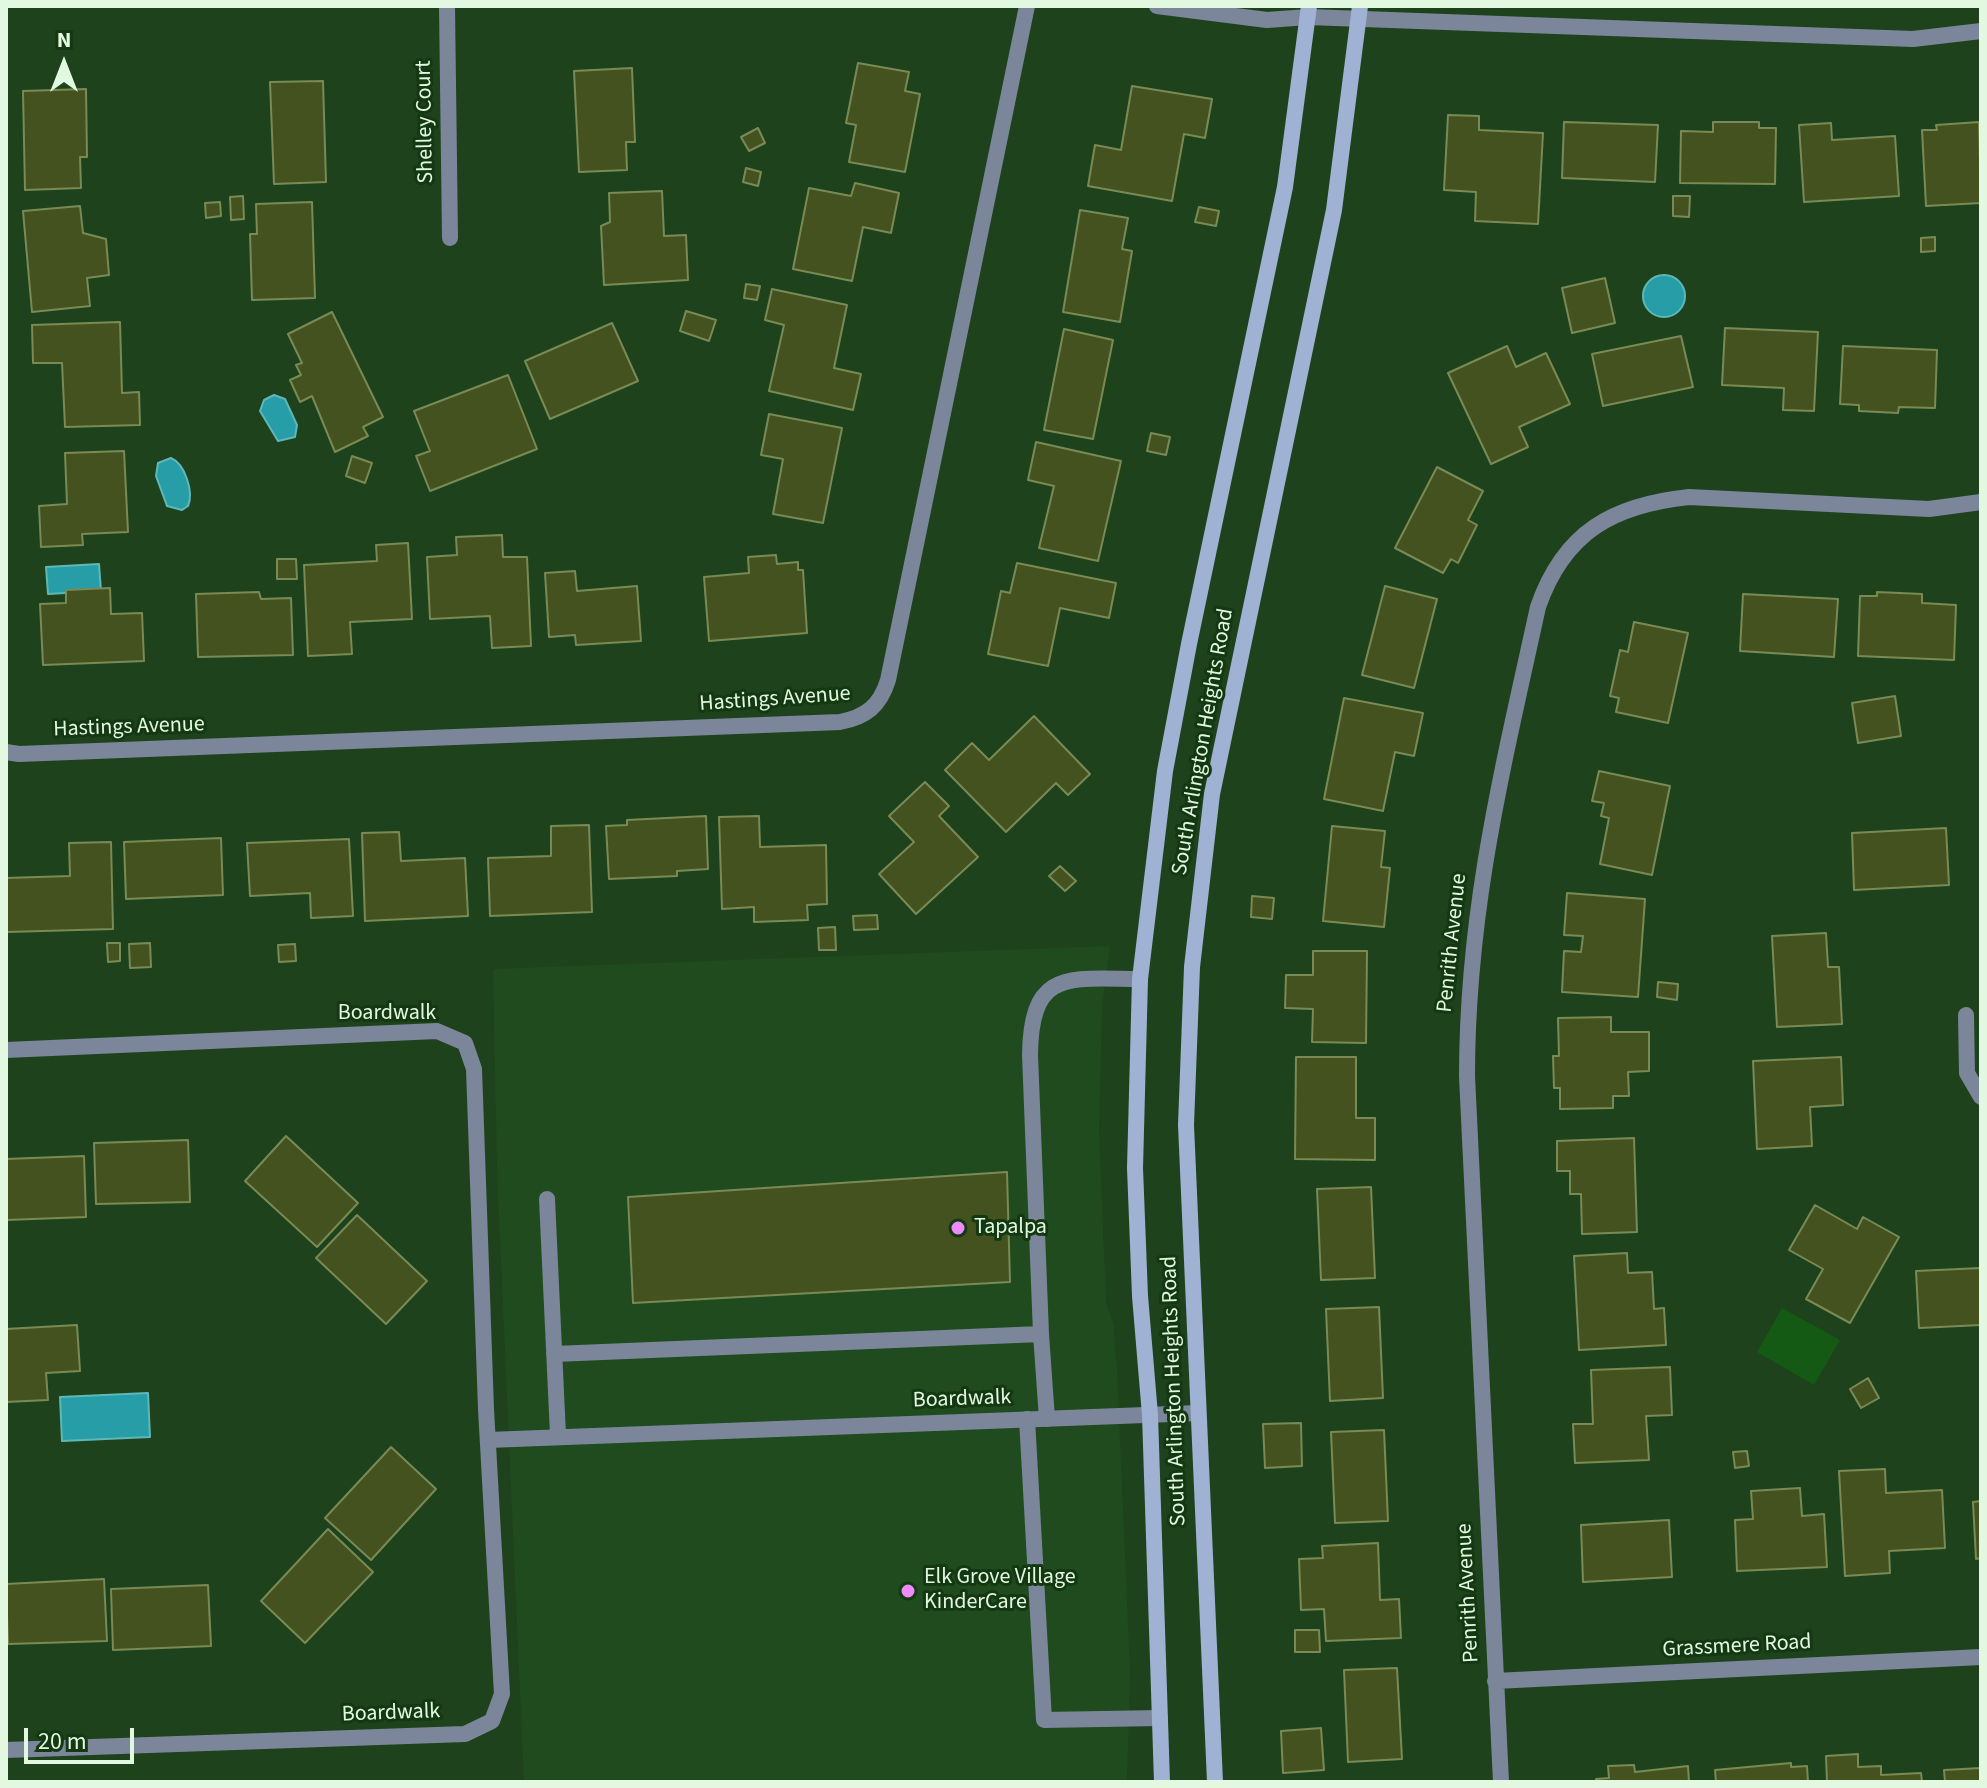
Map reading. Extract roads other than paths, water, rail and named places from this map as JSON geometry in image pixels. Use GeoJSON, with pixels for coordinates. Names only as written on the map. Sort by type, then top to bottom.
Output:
{"type":"FeatureCollection","features":[{"type":"Feature","properties":{"kind":"main road","name":"South Arlington Heights Road"},"geometry":{"type":"LineString","coordinates":[[1162,1782],[1150,1415],[1140,1296],[1135,1152],[1140,979],[1165,771],[1285,187],[1309,12]]}},
{"type":"Feature","properties":{"kind":"main road","name":"South Arlington Heights Road"},"geometry":{"type":"LineString","coordinates":[[1215,1782],[1186,1110],[1187,1035],[1198,900],[1212,794],[1334,210],[1359,14]]}},
{"type":"Feature","properties":{"kind":"street","name":"Shelley Court"},"geometry":{"type":"LineString","coordinates":[[447,6],[450,238]]}},
{"type":"Feature","properties":{"kind":"street","name":"Hastings Avenue"},"geometry":{"type":"LineString","coordinates":[[6,752],[19,754],[840,722],[869,712],[884,695],[888,680],[1027,6]]}},
{"type":"Feature","properties":{"kind":"street"},"geometry":{"type":"LineString","coordinates":[[1157,6],[1267,20],[1309,12],[1913,39],[1981,31]]}},
{"type":"Feature","properties":{"kind":"street","name":"Penrith Avenue"},"geometry":{"type":"LineString","coordinates":[[1501,1782],[1467,1076],[1467,995],[1476,909],[1491,820],[1538,607],[1548,579],[1565,551],[1584,534],[1607,518],[1657,500],[1689,497],[1929,509],[1981,502]]}},
{"type":"Feature","properties":{"kind":"street"},"geometry":{"type":"LineString","coordinates":[[1047,1419],[1030,1086],[1030,1026],[1037,1001],[1062,983],[1089,978],[1140,979]]}},
{"type":"Feature","properties":{"kind":"street"},"geometry":{"type":"LineString","coordinates":[[1966,1015],[1967,1073],[1981,1097]]}},
{"type":"Feature","properties":{"kind":"street","name":"Boardwalk"},"geometry":{"type":"LineString","coordinates":[[6,1050],[437,1031],[465,1043],[474,1069],[488,1440],[502,1694],[492,1721],[465,1734],[6,1750]]}},
{"type":"Feature","properties":{"kind":"street"},"geometry":{"type":"LineString","coordinates":[[547,1199],[558,1435]]}},
{"type":"Feature","properties":{"kind":"street"},"geometry":{"type":"LineString","coordinates":[[554,1354],[1041,1334]]}},
{"type":"Feature","properties":{"kind":"street","name":"Boardwalk"},"geometry":{"type":"LineString","coordinates":[[488,1440],[1198,1413]]}},
{"type":"Feature","properties":{"kind":"street"},"geometry":{"type":"LineString","coordinates":[[1027,1419],[1044,1720],[1160,1718]]}},
{"type":"Feature","properties":{"kind":"street","name":"Grassmere Road"},"geometry":{"type":"LineString","coordinates":[[1495,1681],[1981,1657]]}},
{"type":"Feature","properties":{"kind":"water"},"geometry":{"type":"Polygon","coordinates":[[[1664,275],[1679,281],[1685,296],[1679,311],[1664,317],[1649,311],[1643,296],[1649,281],[1664,275]]]}},
{"type":"Feature","properties":{"kind":"water"},"geometry":{"type":"Polygon","coordinates":[[[274,395],[285,399],[297,425],[295,437],[278,441],[260,411],[264,400],[274,395]]]}},
{"type":"Feature","properties":{"kind":"water"},"geometry":{"type":"Polygon","coordinates":[[[171,458],[184,472],[189,486],[190,500],[182,510],[167,506],[156,476],[158,463],[171,458]]]}},
{"type":"Feature","properties":{"kind":"water"},"geometry":{"type":"Polygon","coordinates":[[[99,564],[101,591],[48,594],[46,567],[99,564]]]}},
{"type":"Feature","properties":{"kind":"water"},"geometry":{"type":"Polygon","coordinates":[[[148,1393],[150,1437],[62,1441],[60,1397],[148,1393]]]}},
{"type":"Feature","properties":{"kind":"place","name":"Tapalpa"},"geometry":{"type":"Point","coordinates":[958,1228]}},
{"type":"Feature","properties":{"kind":"place","name":"Elk Grove Village KinderCare"},"geometry":{"type":"Point","coordinates":[908,1591]}}]}
